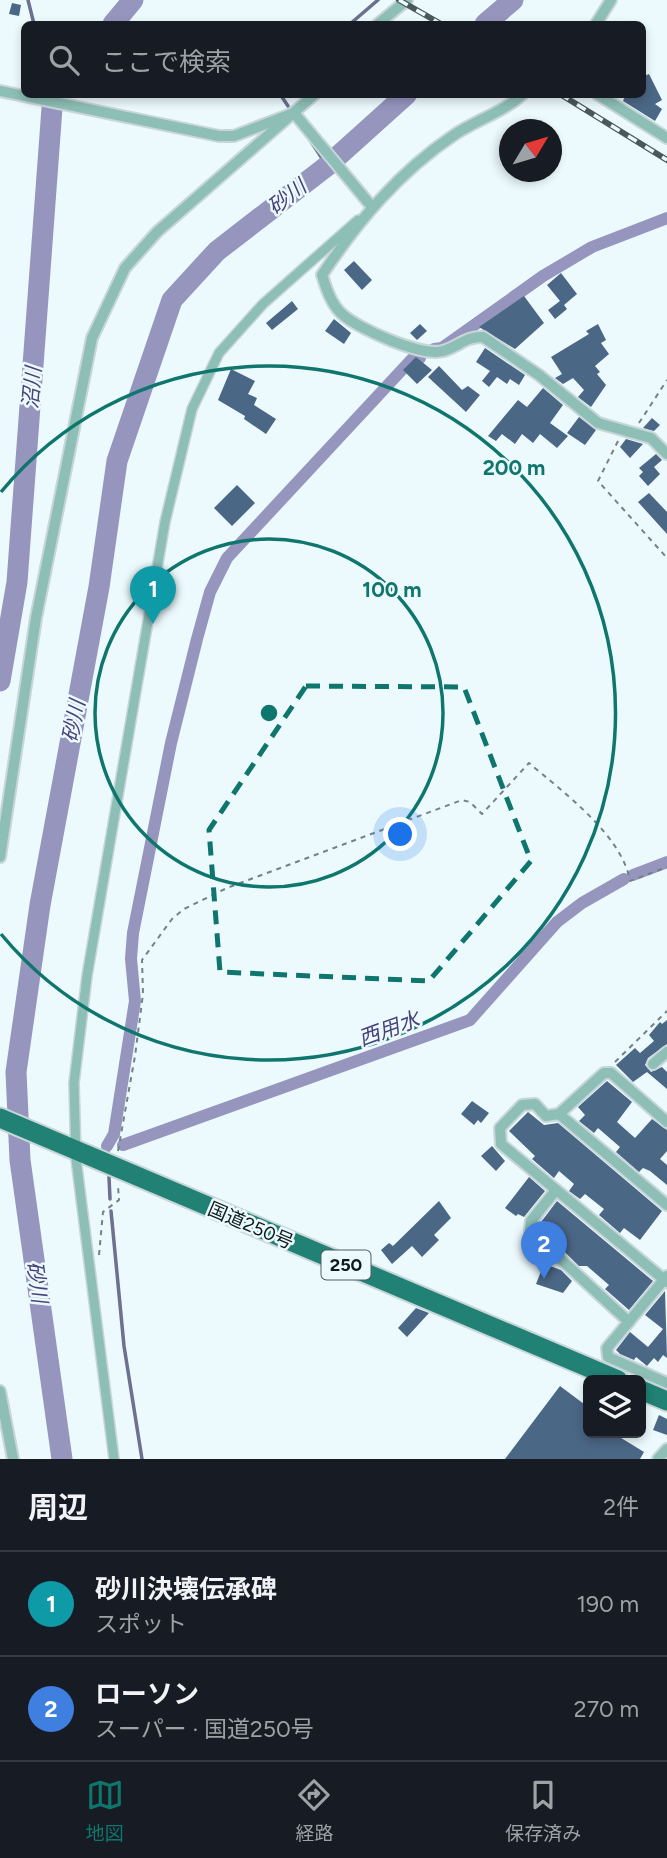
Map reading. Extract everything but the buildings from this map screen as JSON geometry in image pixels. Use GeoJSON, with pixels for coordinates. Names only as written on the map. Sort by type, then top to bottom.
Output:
{"type":"FeatureCollection","features":[{"type":"Feature","properties":{"kind":"highway","name":"国道250号"},"geometry":{"type":"LineString","coordinates":[[0,1118],[606,1375]]}},
{"type":"Feature","properties":{"kind":"highway"},"geometry":{"type":"LineString","coordinates":[[646,1392],[667,1401]]}},
{"type":"Feature","properties":{"kind":"street"},"geometry":{"type":"LineString","coordinates":[[382,21],[407,0]]}},
{"type":"Feature","properties":{"kind":"street"},"geometry":{"type":"LineString","coordinates":[[598,21],[611,0]]}},
{"type":"Feature","properties":{"kind":"street"},"geometry":{"type":"LineString","coordinates":[[0,91],[21,96]]}},
{"type":"Feature","properties":{"kind":"street"},"geometry":{"type":"LineString","coordinates":[[31,98],[219,136],[234,136],[297,117]]}},
{"type":"Feature","properties":{"kind":"street"},"geometry":{"type":"LineString","coordinates":[[0,857],[39,605],[92,338],[125,268],[157,232],[297,117],[312,98]]}},
{"type":"Feature","properties":{"kind":"street"},"geometry":{"type":"LineString","coordinates":[[114,1459],[75,1149],[74,1083],[87,976],[164,522],[192,409],[219,353],[242,327],[424,157],[456,134],[508,108],[519,98]]}},
{"type":"Feature","properties":{"kind":"street"},"geometry":{"type":"LineString","coordinates":[[603,98],[667,138]]}},
{"type":"Feature","properties":{"kind":"street"},"geometry":{"type":"LineString","coordinates":[[297,117],[372,207]]}},
{"type":"Feature","properties":{"kind":"street"},"geometry":{"type":"LineString","coordinates":[[372,207],[322,275],[328,295],[341,314],[419,352],[443,351],[463,340],[483,337],[539,375],[598,423],[652,438],[667,454]]}},
{"type":"Feature","properties":{"kind":"street"},"geometry":{"type":"LineString","coordinates":[[653,1064],[667,1052]]}},
{"type":"Feature","properties":{"kind":"street"},"geometry":{"type":"LineString","coordinates":[[665,1378],[608,1357],[607,1348],[666,1279],[501,1144],[500,1128],[522,1105],[535,1104],[546,1116],[559,1114],[604,1073],[608,1073],[667,1122]]}},
{"type":"Feature","properties":{"kind":"street"},"geometry":{"type":"LineString","coordinates":[[559,1114],[667,1205]]}},
{"type":"Feature","properties":{"kind":"street"},"geometry":{"type":"LineString","coordinates":[[555,1190],[531,1221],[530,1231],[629,1322]]}},
{"type":"Feature","properties":{"kind":"street"},"geometry":{"type":"LineString","coordinates":[[0,1391],[13,1459]]}},
{"type":"Feature","properties":{"kind":"street"},"geometry":{"type":"LineString","coordinates":[[658,1459],[667,1449]]}},
{"type":"Feature","properties":{"kind":"path"},"geometry":{"type":"LineString","coordinates":[[633,432],[667,380]]}},
{"type":"Feature","properties":{"kind":"path"},"geometry":{"type":"LineString","coordinates":[[620,430],[617,443],[598,481],[667,558]]}},
{"type":"Feature","properties":{"kind":"path"},"geometry":{"type":"LineString","coordinates":[[118,1156],[143,993],[142,960],[172,919],[184,909],[227,888],[461,800],[470,803],[482,814],[529,763],[611,840],[628,869],[630,881],[667,867]]}},
{"type":"Feature","properties":{"kind":"path"},"geometry":{"type":"LineString","coordinates":[[608,1073],[607,1068],[667,1011]]}},
{"type":"Feature","properties":{"kind":"path"},"geometry":{"type":"LineString","coordinates":[[93,1281],[98,1278],[103,1212],[119,1200],[117,1181]]}},
{"type":"Feature","properties":{"kind":"highlighted area"},"geometry":{"type":"Polygon","coordinates":[[[306,686],[464,687],[531,861],[429,981],[220,972],[209,830],[306,686]]]}},
{"type":"Feature","properties":{"kind":"waterway"},"geometry":{"type":"LineString","coordinates":[[28,0],[33,21]]}},
{"type":"Feature","properties":{"kind":"waterway","name":"沼川"},"geometry":{"type":"LineString","coordinates":[[116,21],[133,0]]}},
{"type":"Feature","properties":{"kind":"waterway"},"geometry":{"type":"LineString","coordinates":[[354,21],[378,0]]}},
{"type":"Feature","properties":{"kind":"waterway","name":"砂川"},"geometry":{"type":"LineString","coordinates":[[488,21],[513,0]]}},
{"type":"Feature","properties":{"kind":"waterway","name":"沼川"},"geometry":{"type":"LineString","coordinates":[[0,681],[17,582],[55,98]]}},
{"type":"Feature","properties":{"kind":"waterway"},"geometry":{"type":"LineString","coordinates":[[283,98],[288,106]]}},
{"type":"Feature","properties":{"kind":"waterway","name":"砂川"},"geometry":{"type":"LineString","coordinates":[[62,1459],[20,1160],[16,1072],[40,905],[99,587],[117,461],[172,300],[217,251],[327,166],[403,98]]}},
{"type":"Feature","properties":{"kind":"waterway"},"geometry":{"type":"LineString","coordinates":[[310,140],[327,166]]}},
{"type":"Feature","properties":{"kind":"waterway"},"geometry":{"type":"LineString","coordinates":[[434,349],[442,348],[543,276],[592,247],[667,218]]}},
{"type":"Feature","properties":{"kind":"waterway"},"geometry":{"type":"LineString","coordinates":[[107,1146],[114,1134],[135,1001],[131,959],[133,933],[171,743],[210,592],[227,558],[412,359],[420,358]]}},
{"type":"Feature","properties":{"kind":"waterway","name":"西用水"},"geometry":{"type":"LineString","coordinates":[[633,875],[667,862]]}},
{"type":"Feature","properties":{"kind":"waterway","name":"西用水"},"geometry":{"type":"LineString","coordinates":[[123,1145],[470,1020],[557,922],[582,903],[624,879]]}},
{"type":"Feature","properties":{"kind":"waterway","name":"西用水"},"geometry":{"type":"LineString","coordinates":[[107,1146],[108,1153]]}},
{"type":"Feature","properties":{"kind":"waterway"},"geometry":{"type":"LineString","coordinates":[[109,1177],[110,1199]]}},
{"type":"Feature","properties":{"kind":"waterway"},"geometry":{"type":"LineString","coordinates":[[111,1211],[124,1346],[142,1459]]}},
{"type":"Feature","properties":{"kind":"railway"},"geometry":{"type":"LineString","coordinates":[[399,0],[436,21]]}},
{"type":"Feature","properties":{"kind":"railway"},"geometry":{"type":"LineString","coordinates":[[566,98],[667,160]]}},
{"type":"Feature","properties":{"kind":"place","name":"砂川決壊伝承碑"},"geometry":{"type":"Point","coordinates":[153,624]}},
{"type":"Feature","properties":{"kind":"place","name":"ローソン"},"geometry":{"type":"Point","coordinates":[544,1279]}}]}
